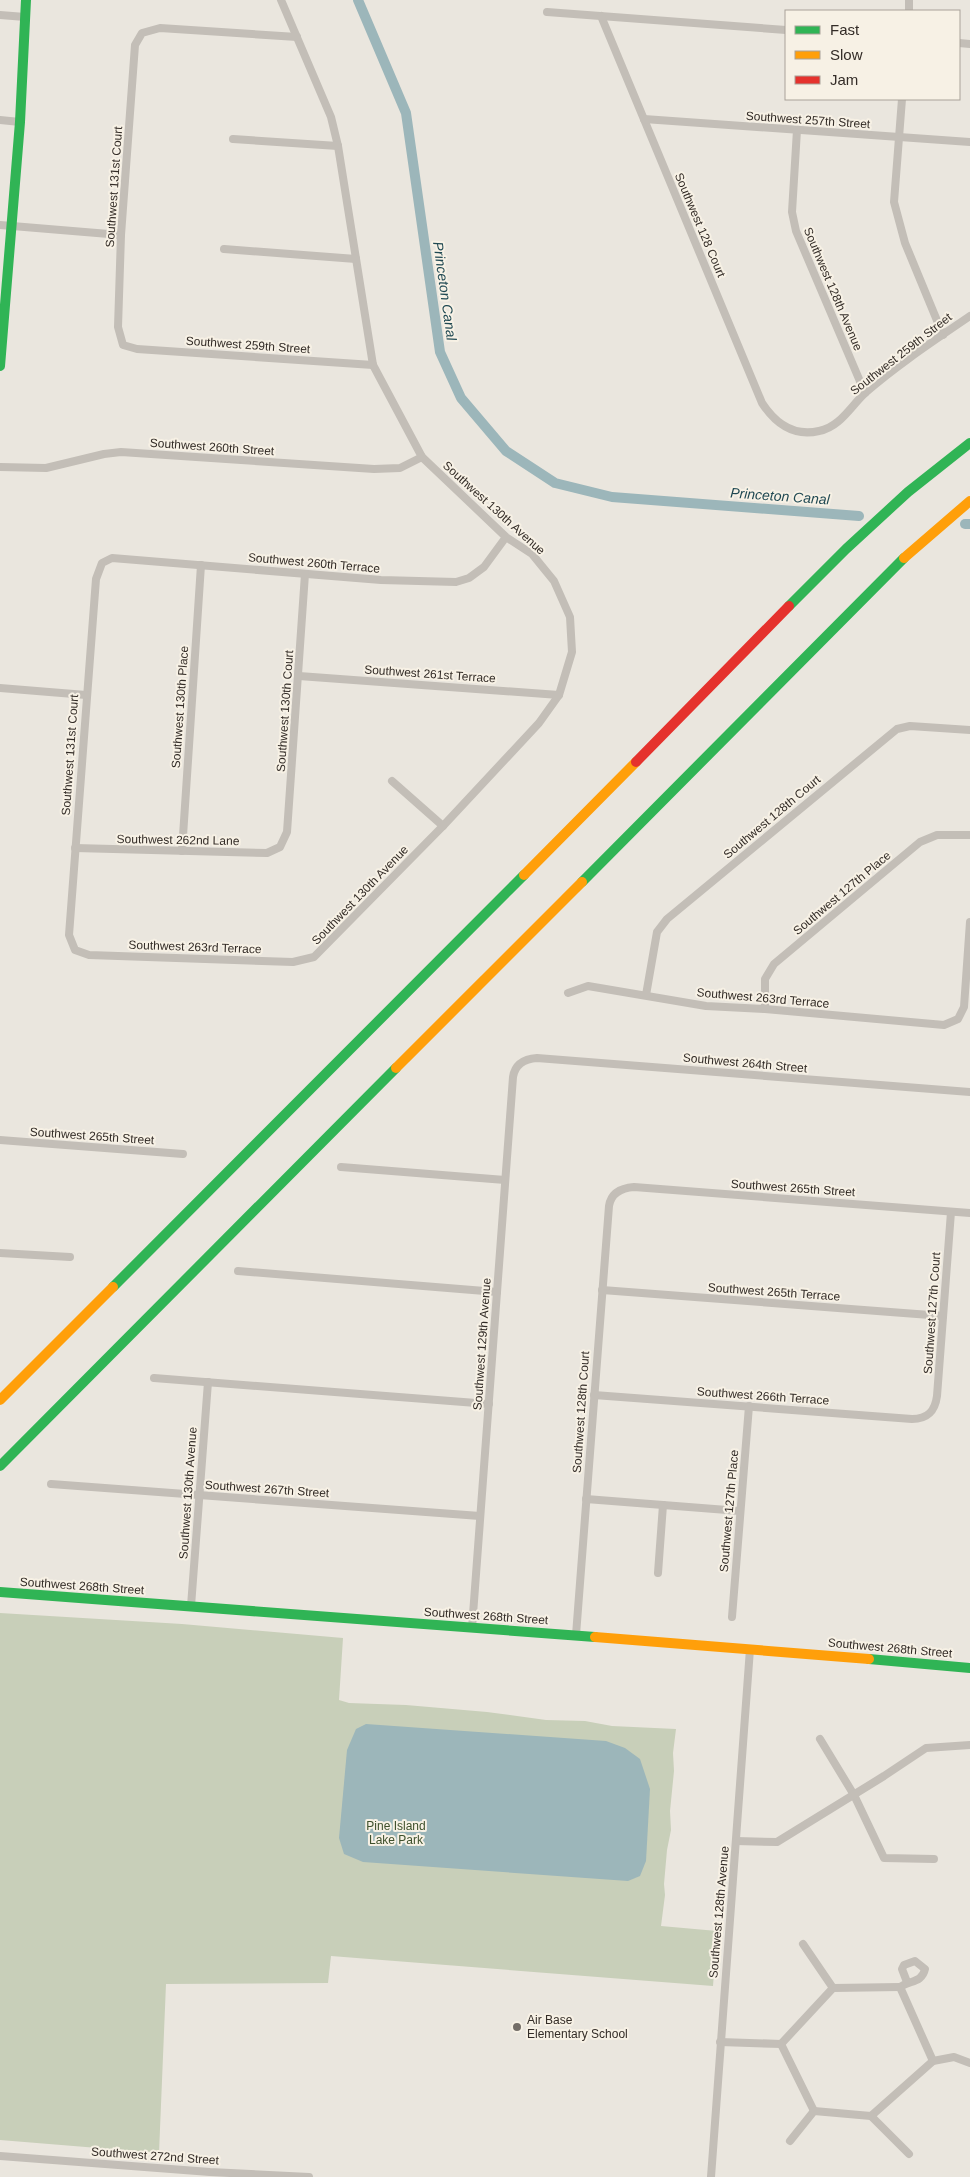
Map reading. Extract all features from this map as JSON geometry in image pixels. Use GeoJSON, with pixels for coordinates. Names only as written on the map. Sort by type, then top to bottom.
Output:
{"type":"FeatureCollection","features":[{"type":"Feature","properties":{"kind":"main road"},"geometry":{"type":"LineString","coordinates":[[0,366],[5,226],[20,122],[26,0]]}},
{"type":"Feature","properties":{"kind":"main road"},"geometry":{"type":"LineString","coordinates":[[0,1400],[358,1043],[846,548],[908,492],[970,443]]}},
{"type":"Feature","properties":{"kind":"main road"},"geometry":{"type":"LineString","coordinates":[[0,1466],[909,553],[970,501]]}},
{"type":"Feature","properties":{"kind":"main road","name":"Southwest 268th Street"},"geometry":{"type":"LineString","coordinates":[[0,1592],[576,1635],[970,1668]]}},
{"type":"Feature","properties":{"kind":"street","name":"Southwest 130th Avenue"},"geometry":{"type":"LineString","coordinates":[[282,0],[331,117],[338,146],[373,364],[422,457],[506,537],[532,554],[554,581],[570,617],[572,652],[559,695],[539,723],[443,826],[314,957]]}},
{"type":"Feature","properties":{"kind":"street"},"geometry":{"type":"LineString","coordinates":[[548,12],[785,30]]}},
{"type":"Feature","properties":{"kind":"street"},"geometry":{"type":"LineString","coordinates":[[0,15],[25,17]]}},
{"type":"Feature","properties":{"kind":"street","name":"Southwest 128 Court"},"geometry":{"type":"LineString","coordinates":[[602,16],[762,403],[774,420],[794,431]]}},
{"type":"Feature","properties":{"kind":"street","name":"Southwest 131st Court"},"geometry":{"type":"LineString","coordinates":[[123,345],[118,327],[121,235],[135,45],[142,33],[160,28],[297,36]]}},
{"type":"Feature","properties":{"kind":"street"},"geometry":{"type":"LineString","coordinates":[[902,100],[894,202],[898,223],[943,335]]}},
{"type":"Feature","properties":{"kind":"street","name":"Southwest 257th Street"},"geometry":{"type":"LineString","coordinates":[[644,119],[970,142]]}},
{"type":"Feature","properties":{"kind":"street"},"geometry":{"type":"LineString","coordinates":[[0,120],[20,122]]}},
{"type":"Feature","properties":{"kind":"street","name":"Southwest 128th Avenue"},"geometry":{"type":"LineString","coordinates":[[797,130],[792,212],[796,231],[865,393]]}},
{"type":"Feature","properties":{"kind":"street"},"geometry":{"type":"LineString","coordinates":[[233,139],[338,146]]}},
{"type":"Feature","properties":{"kind":"street"},"geometry":{"type":"LineString","coordinates":[[5,226],[121,235]]}},
{"type":"Feature","properties":{"kind":"street"},"geometry":{"type":"LineString","coordinates":[[224,249],[356,259]]}},
{"type":"Feature","properties":{"kind":"street","name":"Southwest 259th Street"},"geometry":{"type":"LineString","coordinates":[[794,431],[820,431],[836,423],[865,393],[970,316]]}},
{"type":"Feature","properties":{"kind":"street","name":"Southwest 259th Street"},"geometry":{"type":"LineString","coordinates":[[123,345],[137,350],[373,364]]}},
{"type":"Feature","properties":{"kind":"street","name":"Southwest 260th Street"},"geometry":{"type":"LineString","coordinates":[[0,467],[46,468],[104,454],[121,452],[374,468],[400,468],[422,457]]}},
{"type":"Feature","properties":{"kind":"street","name":"Southwest 260th Terrace"},"geometry":{"type":"LineString","coordinates":[[102,563],[112,558],[381,580],[456,582],[469,578],[484,567],[506,537]]}},
{"type":"Feature","properties":{"kind":"street","name":"Southwest 131st Court"},"geometry":{"type":"LineString","coordinates":[[75,950],[69,935],[75,848],[96,579],[102,563]]}},
{"type":"Feature","properties":{"kind":"street","name":"Southwest 130th Place"},"geometry":{"type":"LineString","coordinates":[[182,851],[201,564]]}},
{"type":"Feature","properties":{"kind":"street","name":"Southwest 130th Court"},"geometry":{"type":"LineString","coordinates":[[280,847],[287,832],[305,574]]}},
{"type":"Feature","properties":{"kind":"street","name":"Southwest 261st Terrace"},"geometry":{"type":"LineString","coordinates":[[299,676],[559,695]]}},
{"type":"Feature","properties":{"kind":"street"},"geometry":{"type":"LineString","coordinates":[[0,688],[86,695]]}},
{"type":"Feature","properties":{"kind":"street","name":"Southwest 128th Court"},"geometry":{"type":"LineString","coordinates":[[646,995],[657,932],[667,919],[897,729],[910,726],[970,730]]}},
{"type":"Feature","properties":{"kind":"street"},"geometry":{"type":"LineString","coordinates":[[392,781],[443,826]]}},
{"type":"Feature","properties":{"kind":"street","name":"Southwest 127th Place"},"geometry":{"type":"LineString","coordinates":[[765,1009],[765,979],[774,964],[920,842],[937,835],[970,835]]}},
{"type":"Feature","properties":{"kind":"street","name":"Southwest 262nd Lane"},"geometry":{"type":"LineString","coordinates":[[75,848],[267,853],[280,847]]}},
{"type":"Feature","properties":{"kind":"street","name":"Southwest 263rd Terrace"},"geometry":{"type":"LineString","coordinates":[[568,993],[588,986],[706,1006],[765,1009],[944,1025],[958,1019],[964,1007],[970,922]]}},
{"type":"Feature","properties":{"kind":"street","name":"Southwest 263rd Terrace"},"geometry":{"type":"LineString","coordinates":[[75,950],[89,955],[284,961],[314,957]]}},
{"type":"Feature","properties":{"kind":"street","name":"Southwest 264th Street"},"geometry":{"type":"LineString","coordinates":[[520,1064],[524,1060],[537,1058],[970,1092]]}},
{"type":"Feature","properties":{"kind":"street","name":"Southwest 129th Avenue"},"geometry":{"type":"LineString","coordinates":[[472,1628],[513,1077],[520,1064]]}},
{"type":"Feature","properties":{"kind":"street","name":"Southwest 265th Street"},"geometry":{"type":"LineString","coordinates":[[0,1140],[183,1154]]}},
{"type":"Feature","properties":{"kind":"street"},"geometry":{"type":"LineString","coordinates":[[342,1167],[505,1180]]}},
{"type":"Feature","properties":{"kind":"street","name":"Southwest 265th Street"},"geometry":{"type":"LineString","coordinates":[[616,1193],[626,1188],[634,1187],[970,1213]]}},
{"type":"Feature","properties":{"kind":"street","name":"Southwest 128th Court"},"geometry":{"type":"LineString","coordinates":[[576,1635],[609,1206],[616,1193]]}},
{"type":"Feature","properties":{"kind":"street","name":"Southwest 127th Court"},"geometry":{"type":"LineString","coordinates":[[929,1415],[936,1404],[937,1396],[951,1212]]}},
{"type":"Feature","properties":{"kind":"street"},"geometry":{"type":"LineString","coordinates":[[0,1253],[70,1258]]}},
{"type":"Feature","properties":{"kind":"street"},"geometry":{"type":"LineString","coordinates":[[238,1271],[497,1292]]}},
{"type":"Feature","properties":{"kind":"street","name":"Southwest 265th Terrace"},"geometry":{"type":"LineString","coordinates":[[602,1290],[943,1316]]}},
{"type":"Feature","properties":{"kind":"street"},"geometry":{"type":"LineString","coordinates":[[154,1378],[489,1404]]}},
{"type":"Feature","properties":{"kind":"street","name":"Southwest 130th Avenue"},"geometry":{"type":"LineString","coordinates":[[191,1606],[208,1382]]}},
{"type":"Feature","properties":{"kind":"street","name":"Southwest 266th Terrace"},"geometry":{"type":"LineString","coordinates":[[594,1395],[912,1419],[929,1415]]}},
{"type":"Feature","properties":{"kind":"street","name":"Southwest 127th Place"},"geometry":{"type":"LineString","coordinates":[[732,1617],[749,1406]]}},
{"type":"Feature","properties":{"kind":"street","name":"Southwest 267th Street"},"geometry":{"type":"LineString","coordinates":[[51,1484],[480,1516]]}},
{"type":"Feature","properties":{"kind":"street"},"geometry":{"type":"LineString","coordinates":[[586,1499],[740,1511]]}},
{"type":"Feature","properties":{"kind":"street"},"geometry":{"type":"LineString","coordinates":[[658,1573],[663,1505]]}},
{"type":"Feature","properties":{"kind":"street","name":"Southwest 128th Avenue"},"geometry":{"type":"LineString","coordinates":[[711,2177],[750,1649]]}},
{"type":"Feature","properties":{"kind":"street"},"geometry":{"type":"LineString","coordinates":[[820,1739],[854,1795],[884,1858],[934,1859]]}},
{"type":"Feature","properties":{"kind":"street"},"geometry":{"type":"LineString","coordinates":[[736,1841],[777,1842],[926,1748],[970,1746]]}},
{"type":"Feature","properties":{"kind":"street"},"geometry":{"type":"LineString","coordinates":[[803,1944],[833,1988]]}},
{"type":"Feature","properties":{"kind":"street"},"geometry":{"type":"LineString","coordinates":[[720,2042],[782,2044],[833,1988],[904,1985],[933,2061]]}},
{"type":"Feature","properties":{"kind":"street"},"geometry":{"type":"LineString","coordinates":[[782,2044],[814,2111]]}},
{"type":"Feature","properties":{"kind":"street"},"geometry":{"type":"LineString","coordinates":[[871,2116],[933,2061],[954,2057],[970,2063]]}},
{"type":"Feature","properties":{"kind":"street"},"geometry":{"type":"LineString","coordinates":[[814,2111],[871,2116],[909,2154]]}},
{"type":"Feature","properties":{"kind":"street"},"geometry":{"type":"LineString","coordinates":[[790,2141],[814,2111]]}},
{"type":"Feature","properties":{"kind":"street","name":"Southwest 272nd Street"},"geometry":{"type":"LineString","coordinates":[[0,2156],[210,2172],[309,2177]]}},
{"type":"Feature","properties":{"kind":"green space","name":"Pine Island Lake Park"},"geometry":{"type":"Polygon","coordinates":[[[0,1613],[182,1624],[343,1638],[339,1700],[349,1703],[406,1705],[487,1712],[546,1720],[585,1721],[612,1726],[676,1729],[670,1811],[671,1830],[667,1850],[665,1895],[661,1926],[717,1931],[713,1986],[331,1956],[328,1983],[166,1984],[159,2153],[0,2140],[0,1613]]]}},
{"type":"Feature","properties":{"kind":"water"},"geometry":{"type":"Polygon","coordinates":[[[366,1724],[606,1741],[625,1748],[640,1759],[650,1789],[646,1861],[640,1876],[628,1881],[363,1862],[344,1854],[339,1838],[347,1750],[356,1729],[366,1724]]]}},
{"type":"Feature","properties":{"kind":"waterway","name":"Princeton Canal"},"geometry":{"type":"LineString","coordinates":[[358,0],[406,113],[440,352],[461,398],[506,451],[555,483],[612,497],[859,516]]}},
{"type":"Feature","properties":{"kind":"waterway","name":"Princeton Canal"},"geometry":{"type":"LineString","coordinates":[[965,524],[970,524]]}},
{"type":"Feature","properties":{"kind":"traffic: fast"},"geometry":{"type":"LineString","coordinates":[[0,366],[20,122],[26,0]]}},
{"type":"Feature","properties":{"kind":"traffic: fast"},"geometry":{"type":"LineString","coordinates":[[789,606],[846,549],[908,492],[970,443]]}},
{"type":"Feature","properties":{"kind":"traffic: fast"},"geometry":{"type":"LineString","coordinates":[[582,882],[904,558]]}},
{"type":"Feature","properties":{"kind":"traffic: fast"},"geometry":{"type":"LineString","coordinates":[[113,1287],[524,875]]}},
{"type":"Feature","properties":{"kind":"traffic: fast"},"geometry":{"type":"LineString","coordinates":[[0,1466],[396,1068]]}},
{"type":"Feature","properties":{"kind":"traffic: fast"},"geometry":{"type":"LineString","coordinates":[[0,1592],[595,1637]]}},
{"type":"Feature","properties":{"kind":"traffic: fast"},"geometry":{"type":"LineString","coordinates":[[869,1659],[970,1668]]}},
{"type":"Feature","properties":{"kind":"traffic: slow"},"geometry":{"type":"LineString","coordinates":[[904,558],[970,501]]}},
{"type":"Feature","properties":{"kind":"traffic: slow"},"geometry":{"type":"LineString","coordinates":[[524,875],[636,762]]}},
{"type":"Feature","properties":{"kind":"traffic: slow"},"geometry":{"type":"LineString","coordinates":[[396,1068],[582,882]]}},
{"type":"Feature","properties":{"kind":"traffic: slow"},"geometry":{"type":"LineString","coordinates":[[0,1400],[113,1287]]}},
{"type":"Feature","properties":{"kind":"traffic: slow"},"geometry":{"type":"LineString","coordinates":[[595,1637],[869,1659]]}},
{"type":"Feature","properties":{"kind":"traffic: jam"},"geometry":{"type":"LineString","coordinates":[[636,762],[789,606]]}},
{"type":"Feature","properties":{"kind":"place","name":"Air Base Elementary School"},"geometry":{"type":"Point","coordinates":[517,2027]}}]}
